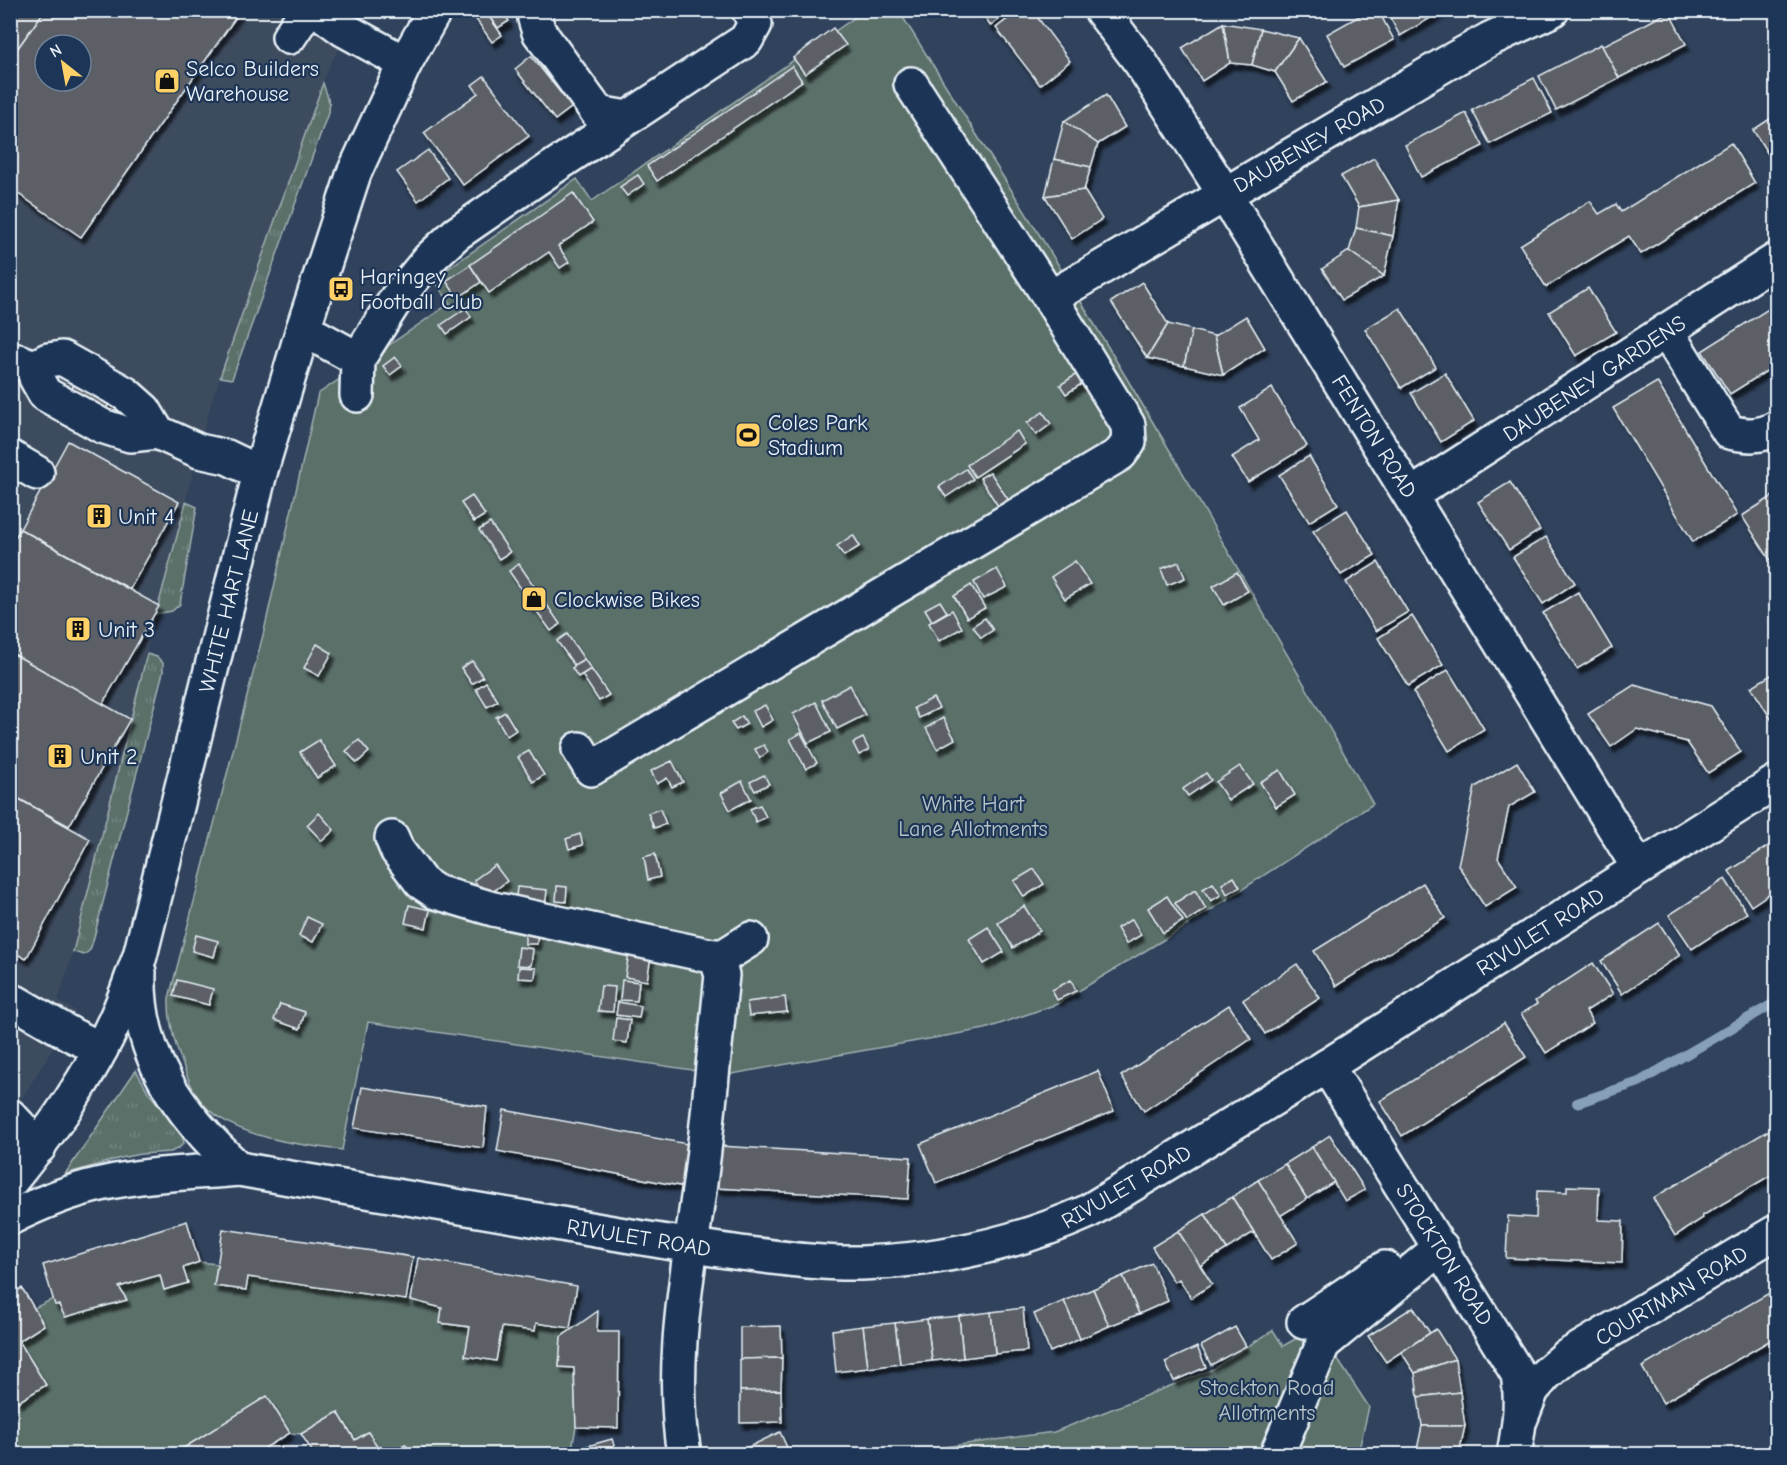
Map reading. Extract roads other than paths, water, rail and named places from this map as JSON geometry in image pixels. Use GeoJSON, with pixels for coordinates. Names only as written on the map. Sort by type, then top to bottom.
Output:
{"type":"FeatureCollection","features":[{"type":"Feature","properties":{"kind":"street"},"geometry":{"type":"LineString","coordinates":[[317,10],[344,29],[405,63]]}},
{"type":"Feature","properties":{"kind":"street","name":"WHITE HART LANE"},"geometry":{"type":"LineString","coordinates":[[10,1182],[39,1147],[73,1097],[101,1049],[140,956],[260,473],[303,329],[354,173],[405,63],[435,10]]}},
{"type":"Feature","properties":{"kind":"street"},"geometry":{"type":"LineString","coordinates":[[537,10],[535,19],[539,32],[608,122]]}},
{"type":"Feature","properties":{"kind":"street"},"geometry":{"type":"LineString","coordinates":[[357,395],[358,359],[396,299],[430,258],[456,234],[608,122],[746,40],[755,24],[749,10]]}},
{"type":"Feature","properties":{"kind":"street","name":"FENTON ROAD"},"geometry":{"type":"LineString","coordinates":[[1101,10],[1141,63],[1224,193],[1639,868]]}},
{"type":"Feature","properties":{"kind":"street","name":"DAUBENEY ROAD"},"geometry":{"type":"LineString","coordinates":[[1060,292],[1455,58],[1552,10]]}},
{"type":"Feature","properties":{"kind":"street"},"geometry":{"type":"LineString","coordinates":[[579,749],[591,769],[1120,454],[1129,441],[1128,425],[1060,292],[911,84]]}},
{"type":"Feature","properties":{"kind":"street","name":"DAUBENEY GARDENS"},"geometry":{"type":"LineString","coordinates":[[1411,495],[1776,260]]}},
{"type":"Feature","properties":{"kind":"street"},"geometry":{"type":"LineString","coordinates":[[303,329],[358,359]]}},
{"type":"Feature","properties":{"kind":"street"},"geometry":{"type":"LineString","coordinates":[[1666,332],[1729,432],[1746,436],[1766,434],[1776,428]]}},
{"type":"Feature","properties":{"kind":"street"},"geometry":{"type":"LineString","coordinates":[[18,360],[62,358],[126,394],[144,410],[157,432],[199,451],[227,457],[260,473]]}},
{"type":"Feature","properties":{"kind":"street","name":"RIVULET ROAD"},"geometry":{"type":"LineString","coordinates":[[10,1218],[62,1195],[103,1184],[238,1169],[691,1247],[795,1260],[860,1263],[908,1260],[950,1254],[1014,1239],[1051,1228],[1087,1212],[1327,1066],[1776,782]]}},
{"type":"Feature","properties":{"kind":"street"},"geometry":{"type":"LineString","coordinates":[[392,838],[421,882],[436,892],[493,909],[730,955],[681,1323],[677,1371],[679,1421],[684,1455]]}},
{"type":"Feature","properties":{"kind":"street"},"geometry":{"type":"LineString","coordinates":[[140,956],[138,993],[145,1034],[154,1058],[171,1091],[188,1116],[238,1169]]}},
{"type":"Feature","properties":{"kind":"street"},"geometry":{"type":"LineString","coordinates":[[10,1009],[15,1002],[101,1049]]}},
{"type":"Feature","properties":{"kind":"street","name":"STOCKTON ROAD"},"geometry":{"type":"LineString","coordinates":[[1327,1066],[1434,1252],[1508,1355],[1518,1374],[1521,1390],[1521,1419],[1514,1455]]}},
{"type":"Feature","properties":{"kind":"street"},"geometry":{"type":"LineString","coordinates":[[10,1116],[39,1147]]}},
{"type":"Feature","properties":{"kind":"street","name":"COURTMAN ROAD"},"geometry":{"type":"LineString","coordinates":[[1521,1419],[1532,1390],[1546,1374],[1566,1358],[1776,1232]]}},
{"type":"Feature","properties":{"kind":"street"},"geometry":{"type":"LineString","coordinates":[[1304,1322],[1407,1254],[1417,1251],[1434,1252]]}},
{"type":"Feature","properties":{"kind":"street"},"geometry":{"type":"LineString","coordinates":[[1277,1455],[1323,1344],[1434,1252]]}},
{"type":"Feature","properties":{"kind":"street","name":"COURTMAN ROAD"},"geometry":{"type":"LineString","coordinates":[[1508,1355],[1524,1366],[1543,1366],[1566,1358]]}},
{"type":"Feature","properties":{"kind":"waterway"},"geometry":{"type":"LineString","coordinates":[[1577,1103],[1639,1082],[1776,1002]]}},
{"type":"Feature","properties":{"kind":"place","name":"Selco Builders Warehouse"},"geometry":{"type":"Point","coordinates":[167,81]}},
{"type":"Feature","properties":{"kind":"place","name":"Haringey Football Club"},"geometry":{"type":"Point","coordinates":[341,289]}},
{"type":"Feature","properties":{"kind":"place","name":"Coles Park Stadium"},"geometry":{"type":"Point","coordinates":[748,435]}},
{"type":"Feature","properties":{"kind":"place","name":"Unit 4"},"geometry":{"type":"Point","coordinates":[99,516]}},
{"type":"Feature","properties":{"kind":"place","name":"Clockwise Bikes"},"geometry":{"type":"Point","coordinates":[534,599]}},
{"type":"Feature","properties":{"kind":"place","name":"Unit 3"},"geometry":{"type":"Point","coordinates":[78,629]}},
{"type":"Feature","properties":{"kind":"place","name":"Unit 2"},"geometry":{"type":"Point","coordinates":[60,756]}},
{"type":"Feature","properties":{"kind":"park label","name":"White Hart Lane Allotments"},"geometry":{"type":"Point","coordinates":[973,816]}},
{"type":"Feature","properties":{"kind":"park label","name":"Stockton Road Allotments"},"geometry":{"type":"Point","coordinates":[1267,1400]}}]}
